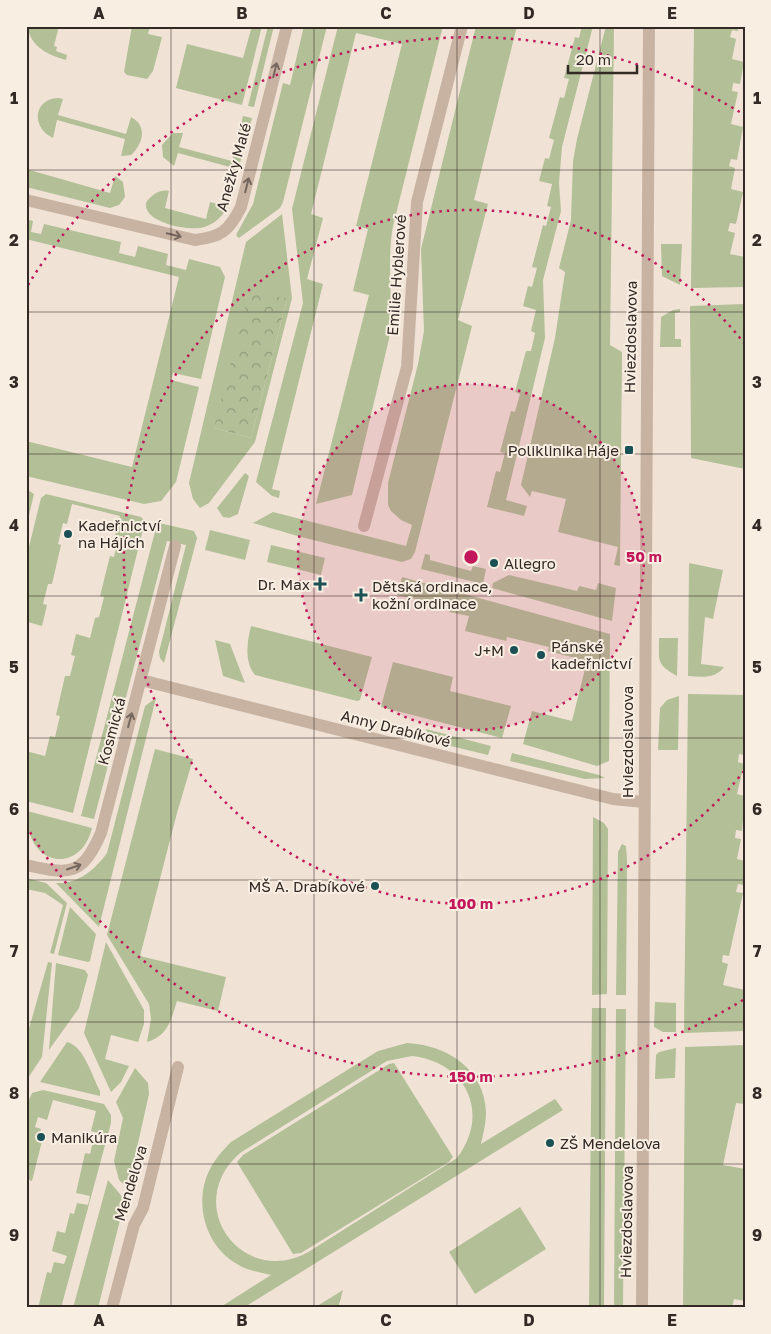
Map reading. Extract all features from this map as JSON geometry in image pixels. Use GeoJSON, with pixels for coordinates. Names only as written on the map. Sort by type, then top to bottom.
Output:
{"type":"FeatureCollection","features":[{"type":"Feature","properties":{"kind":"street","name":"Anežky Malé"},"geometry":{"type":"LineString","coordinates":[[26,200],[195,240],[220,234],[234,222],[241,207],[287,26]]}},
{"type":"Feature","properties":{"kind":"street","name":"Emilie Hyblerové"},"geometry":{"type":"LineString","coordinates":[[364,526],[406,367],[417,202],[462,26]]}},
{"type":"Feature","properties":{"kind":"street","name":"Hviezdoslavova"},"geometry":{"type":"LineString","coordinates":[[642,1308],[649,26]]}},
{"type":"Feature","properties":{"kind":"street","name":"Kosmická"},"geometry":{"type":"LineString","coordinates":[[26,865],[58,871],[74,868],[90,857],[101,833],[175,546]]}},
{"type":"Feature","properties":{"kind":"street","name":"Anny Drabíkové"},"geometry":{"type":"LineString","coordinates":[[141,680],[613,799],[644,802]]}},
{"type":"Feature","properties":{"kind":"street","name":"Mendelova"},"geometry":{"type":"LineString","coordinates":[[112,1308],[134,1225],[143,1208],[178,1067]]}},
{"type":"Feature","properties":{"kind":"green space"},"geometry":{"type":"Polygon","coordinates":[[[27,26],[59,26],[54,46],[57,47],[56,51],[67,55],[66,60],[47,53],[36,45],[27,26]]]}},
{"type":"Feature","properties":{"kind":"green space"},"geometry":{"type":"Polygon","coordinates":[[[132,26],[150,26],[148,34],[162,37],[153,71],[147,79],[127,75],[124,72],[132,26]]]}},
{"type":"Feature","properties":{"kind":"green space"},"geometry":{"type":"Polygon","coordinates":[[[252,26],[262,26],[242,105],[176,88],[187,44],[243,58],[252,26]]]}},
{"type":"Feature","properties":{"kind":"green space"},"geometry":{"type":"Polygon","coordinates":[[[268,26],[274,26],[254,107],[248,106],[268,26]]]}},
{"type":"Feature","properties":{"kind":"green space"},"geometry":{"type":"Polygon","coordinates":[[[304,26],[327,26],[283,202],[280,208],[239,238],[236,235],[253,204],[283,83],[290,85],[304,26]]]}},
{"type":"Feature","properties":{"kind":"green space"},"geometry":{"type":"Polygon","coordinates":[[[338,26],[389,26],[397,28],[398,26],[443,26],[393,226],[390,254],[391,311],[389,339],[352,495],[316,504],[369,295],[353,291],[368,229],[356,226],[402,44],[356,33],[311,214],[323,218],[307,279],[323,284],[272,489],[280,491],[279,498],[272,496],[256,482],[303,303],[292,209],[338,26]]]}},
{"type":"Feature","properties":{"kind":"green space"},"geometry":{"type":"Polygon","coordinates":[[[476,26],[517,26],[474,200],[488,204],[458,320],[472,326],[415,552],[411,559],[402,562],[253,523],[273,512],[406,546],[412,525],[401,520],[391,511],[388,505],[388,483],[418,364],[424,331],[421,249],[476,26]]]}},
{"type":"Feature","properties":{"kind":"green space"},"geometry":{"type":"Polygon","coordinates":[[[582,26],[593,26],[562,147],[559,183],[561,211],[543,280],[545,338],[506,500],[527,506],[524,516],[487,507],[496,471],[500,472],[505,453],[500,452],[511,411],[515,412],[520,394],[515,392],[526,351],[531,351],[535,333],[531,331],[536,310],[523,306],[528,286],[532,287],[537,268],[532,267],[543,225],[546,226],[551,207],[547,206],[552,184],[539,181],[545,158],[549,159],[554,140],[549,138],[560,97],[564,98],[569,79],[564,78],[575,37],[579,38],[582,26]]]}},
{"type":"Feature","properties":{"kind":"green space"},"geometry":{"type":"Polygon","coordinates":[[[606,26],[614,26],[610,345],[622,352],[620,566],[614,565],[618,547],[558,532],[566,499],[532,491],[530,497],[521,485],[555,338],[565,272],[559,268],[571,220],[573,161],[577,139],[606,26]]]}},
{"type":"Feature","properties":{"kind":"green space"},"geometry":{"type":"Polygon","coordinates":[[[694,26],[738,26],[738,31],[732,30],[730,37],[736,39],[732,59],[744,62],[740,84],[733,83],[732,91],[738,92],[731,124],[743,127],[737,160],[731,159],[729,166],[735,168],[731,189],[743,192],[736,224],[730,223],[728,231],[735,233],[730,254],[745,257],[745,287],[691,288],[694,26]]]}},
{"type":"Feature","properties":{"kind":"green space"},"geometry":{"type":"Polygon","coordinates":[[[58,98],[63,99],[58,115],[126,134],[131,117],[140,125],[142,130],[141,141],[135,151],[131,155],[121,156],[125,139],[57,120],[53,138],[41,128],[38,115],[44,103],[58,98]]]}},
{"type":"Feature","properties":{"kind":"green space"},"geometry":{"type":"Polygon","coordinates":[[[243,116],[252,118],[229,204],[221,216],[214,223],[200,228],[185,228],[158,220],[151,215],[147,210],[146,203],[150,197],[162,191],[169,191],[165,208],[206,219],[210,202],[221,205],[230,167],[178,153],[174,166],[163,157],[162,145],[173,133],[183,133],[179,147],[232,161],[243,116]]]}},
{"type":"Feature","properties":{"kind":"green space"},"geometry":{"type":"Polygon","coordinates":[[[26,169],[110,193],[115,176],[123,182],[125,197],[119,205],[110,208],[26,187],[26,169]]]}},
{"type":"Feature","properties":{"kind":"green space"},"geometry":{"type":"Polygon","coordinates":[[[282,214],[292,298],[255,442],[209,503],[200,508],[193,499],[189,483],[246,242],[282,214]],[[287,299],[214,428],[251,438],[287,299]]]}},
{"type":"Feature","properties":{"kind":"green space"},"geometry":{"type":"Polygon","coordinates":[[[26,219],[33,221],[31,232],[41,234],[44,224],[121,242],[119,253],[135,257],[138,246],[168,254],[166,265],[186,270],[189,259],[220,267],[225,277],[201,379],[173,373],[171,380],[199,387],[176,482],[161,501],[144,504],[26,476],[26,441],[132,467],[179,277],[26,239],[26,219]]]}},
{"type":"Feature","properties":{"kind":"green space"},"geometry":{"type":"Polygon","coordinates":[[[661,244],[682,244],[680,285],[662,276],[661,244]]]}},
{"type":"Feature","properties":{"kind":"green space"},"geometry":{"type":"Polygon","coordinates":[[[250,290],[287,299],[251,438],[214,428],[250,290]]]}},
{"type":"Feature","properties":{"kind":"green space"},"geometry":{"type":"Polygon","coordinates":[[[745,304],[745,469],[691,458],[690,306],[745,304]]]}},
{"type":"Feature","properties":{"kind":"green space"},"geometry":{"type":"Polygon","coordinates":[[[680,309],[680,312],[675,313],[675,339],[681,339],[681,347],[660,347],[661,317],[673,310],[680,309]]]}},
{"type":"Feature","properties":{"kind":"green space"},"geometry":{"type":"Polygon","coordinates":[[[245,473],[249,476],[238,514],[229,518],[223,517],[217,508],[245,473]]]}},
{"type":"Feature","properties":{"kind":"green space"},"geometry":{"type":"Polygon","coordinates":[[[26,489],[34,494],[26,528],[26,489]]]}},
{"type":"Feature","properties":{"kind":"green space"},"geometry":{"type":"Polygon","coordinates":[[[46,494],[141,517],[145,521],[73,813],[26,801],[26,751],[45,756],[50,736],[55,737],[60,716],[56,715],[65,676],[70,676],[75,656],[71,655],[76,634],[90,638],[95,618],[99,617],[104,597],[100,596],[110,556],[114,557],[119,536],[115,535],[120,516],[72,504],[67,524],[63,523],[58,544],[61,545],[52,584],[48,584],[43,604],[47,605],[42,626],[28,622],[26,628],[26,559],[41,498],[46,494]]]}},
{"type":"Feature","properties":{"kind":"green space"},"geometry":{"type":"Polygon","coordinates":[[[159,523],[194,531],[197,538],[164,663],[160,658],[159,652],[186,545],[167,541],[94,819],[81,816],[156,528],[159,523]]]}},
{"type":"Feature","properties":{"kind":"green space"},"geometry":{"type":"Polygon","coordinates":[[[210,530],[250,540],[245,560],[205,550],[210,530]]]}},
{"type":"Feature","properties":{"kind":"green space"},"geometry":{"type":"Polygon","coordinates":[[[271,545],[325,558],[321,575],[267,562],[271,545]]]}},
{"type":"Feature","properties":{"kind":"green space"},"geometry":{"type":"Polygon","coordinates":[[[425,554],[430,555],[430,560],[471,571],[473,566],[486,569],[483,584],[421,569],[425,554]]]}},
{"type":"Feature","properties":{"kind":"green space"},"geometry":{"type":"Polygon","coordinates":[[[689,563],[723,570],[713,619],[705,617],[701,664],[724,667],[717,674],[708,676],[688,676],[689,563]]]}},
{"type":"Feature","properties":{"kind":"green space"},"geometry":{"type":"Polygon","coordinates":[[[509,575],[577,591],[579,586],[596,590],[598,583],[616,588],[612,621],[492,588],[493,583],[509,575]]]}},
{"type":"Feature","properties":{"kind":"green space"},"geometry":{"type":"Polygon","coordinates":[[[402,577],[610,634],[609,761],[597,766],[523,744],[532,711],[572,721],[587,661],[548,651],[549,647],[507,637],[506,641],[465,631],[469,616],[449,612],[450,607],[397,595],[402,577]]]}},
{"type":"Feature","properties":{"kind":"green space"},"geometry":{"type":"Polygon","coordinates":[[[251,626],[372,657],[360,700],[357,701],[255,675],[248,658],[251,626]]]}},
{"type":"Feature","properties":{"kind":"green space"},"geometry":{"type":"Polygon","coordinates":[[[659,638],[678,638],[677,676],[665,668],[660,661],[659,638]]]}},
{"type":"Feature","properties":{"kind":"green space"},"geometry":{"type":"Polygon","coordinates":[[[215,640],[230,644],[245,683],[223,676],[215,640]]]}},
{"type":"Feature","properties":{"kind":"green space"},"geometry":{"type":"Polygon","coordinates":[[[393,662],[453,677],[450,691],[511,706],[502,738],[381,707],[393,662]]]}},
{"type":"Feature","properties":{"kind":"green space"},"geometry":{"type":"Polygon","coordinates":[[[688,694],[745,695],[745,755],[739,754],[738,762],[744,764],[737,794],[745,796],[742,831],[736,830],[735,838],[741,839],[737,859],[745,861],[743,885],[738,884],[736,892],[743,893],[729,956],[723,955],[722,962],[728,964],[723,985],[745,990],[745,1031],[684,1033],[688,694]]]}},
{"type":"Feature","properties":{"kind":"green space"},"geometry":{"type":"Polygon","coordinates":[[[679,696],[678,750],[658,750],[660,708],[667,700],[679,696]]]}},
{"type":"Feature","properties":{"kind":"green space"},"geometry":{"type":"Polygon","coordinates":[[[156,698],[99,927],[56,883],[72,881],[85,875],[107,853],[145,706],[156,698]]]}},
{"type":"Feature","properties":{"kind":"green space"},"geometry":{"type":"Polygon","coordinates":[[[426,729],[491,746],[488,755],[430,741],[426,729]]]}},
{"type":"Feature","properties":{"kind":"green space"},"geometry":{"type":"Polygon","coordinates":[[[155,749],[193,759],[140,956],[226,977],[218,1011],[177,1001],[168,1026],[160,1036],[147,1042],[151,1019],[149,1004],[107,935],[155,749]]]}},
{"type":"Feature","properties":{"kind":"green space"},"geometry":{"type":"Polygon","coordinates":[[[512,753],[605,778],[585,779],[510,761],[512,753]]]}},
{"type":"Feature","properties":{"kind":"green space"},"geometry":{"type":"Polygon","coordinates":[[[27,811],[92,828],[86,843],[77,853],[66,858],[55,859],[44,854],[35,844],[29,830],[27,811]]]}},
{"type":"Feature","properties":{"kind":"green space"},"geometry":{"type":"Polygon","coordinates":[[[593,817],[604,823],[608,829],[607,994],[592,995],[593,817]]]}},
{"type":"Feature","properties":{"kind":"green space"},"geometry":{"type":"Polygon","coordinates":[[[622,844],[626,846],[627,860],[626,995],[616,995],[618,852],[622,844]]]}},
{"type":"Feature","properties":{"kind":"green space"},"geometry":{"type":"Polygon","coordinates":[[[26,878],[46,883],[67,903],[54,954],[50,953],[63,905],[45,893],[26,889],[26,878]]]}},
{"type":"Feature","properties":{"kind":"green space"},"geometry":{"type":"Polygon","coordinates":[[[70,907],[96,934],[90,961],[88,962],[58,955],[70,907]]]}},
{"type":"Feature","properties":{"kind":"green space"},"geometry":{"type":"Polygon","coordinates":[[[106,942],[144,1010],[144,1024],[138,1042],[111,1035],[105,1059],[129,1066],[121,1082],[111,1092],[84,1033],[106,942]]]}},
{"type":"Feature","properties":{"kind":"green space"},"geometry":{"type":"Polygon","coordinates":[[[48,962],[52,963],[42,1057],[26,1081],[26,1039],[48,962]]]}},
{"type":"Feature","properties":{"kind":"green space"},"geometry":{"type":"Polygon","coordinates":[[[56,963],[85,970],[88,975],[79,1008],[49,1050],[56,963]]]}},
{"type":"Feature","properties":{"kind":"green space"},"geometry":{"type":"Polygon","coordinates":[[[655,1002],[676,1003],[676,1032],[663,1032],[654,1027],[655,1002]]]}},
{"type":"Feature","properties":{"kind":"green space"},"geometry":{"type":"Polygon","coordinates":[[[592,1008],[606,1008],[604,1308],[589,1308],[592,1008]]]}},
{"type":"Feature","properties":{"kind":"green space"},"geometry":{"type":"Polygon","coordinates":[[[616,1009],[626,1009],[623,1308],[614,1308],[616,1009]]]}},
{"type":"Feature","properties":{"kind":"green space"},"geometry":{"type":"Polygon","coordinates":[[[67,1042],[78,1049],[83,1055],[100,1091],[100,1096],[40,1082],[67,1042]]]}},
{"type":"Feature","properties":{"kind":"green space"},"geometry":{"type":"Polygon","coordinates":[[[407,1043],[436,1049],[449,1054],[461,1062],[479,1084],[484,1097],[486,1117],[481,1144],[555,1099],[563,1110],[243,1308],[219,1308],[271,1275],[249,1270],[237,1264],[226,1256],[210,1235],[205,1222],[203,1195],[205,1182],[212,1165],[231,1142],[378,1051],[407,1043]],[[412,1056],[387,1061],[240,1153],[223,1174],[216,1196],[218,1218],[228,1236],[243,1251],[263,1260],[286,1260],[310,1251],[457,1158],[467,1141],[472,1124],[472,1108],[468,1092],[459,1079],[447,1068],[431,1060],[412,1056]]]}},
{"type":"Feature","properties":{"kind":"green space"},"geometry":{"type":"Polygon","coordinates":[[[745,1045],[745,1104],[736,1103],[723,1165],[745,1169],[745,1301],[734,1299],[732,1308],[683,1308],[685,1047],[745,1045]]]}},
{"type":"Feature","properties":{"kind":"green space"},"geometry":{"type":"Polygon","coordinates":[[[676,1048],[675,1078],[655,1079],[656,1055],[659,1052],[676,1048]]]}},
{"type":"Feature","properties":{"kind":"green space"},"geometry":{"type":"Polygon","coordinates":[[[394,1063],[453,1157],[449,1162],[301,1253],[293,1254],[237,1162],[243,1155],[389,1064],[394,1063]]]}},
{"type":"Feature","properties":{"kind":"green space"},"geometry":{"type":"Polygon","coordinates":[[[135,1068],[148,1083],[149,1094],[128,1188],[119,1180],[114,1161],[123,1118],[116,1102],[135,1068]]]}},
{"type":"Feature","properties":{"kind":"green space"},"geometry":{"type":"Polygon","coordinates":[[[43,1090],[104,1104],[111,1115],[111,1123],[61,1308],[38,1308],[47,1272],[51,1273],[54,1262],[64,1264],[67,1256],[52,1251],[57,1231],[65,1233],[70,1213],[74,1214],[77,1203],[88,1205],[90,1196],[76,1193],[85,1153],[90,1154],[93,1142],[103,1144],[105,1135],[91,1131],[96,1111],[53,1100],[47,1120],[38,1117],[35,1127],[41,1129],[38,1140],[42,1141],[32,1181],[26,1179],[26,1107],[32,1093],[43,1090]]]}},
{"type":"Feature","properties":{"kind":"green space"},"geometry":{"type":"Polygon","coordinates":[[[108,1180],[125,1200],[98,1308],[73,1308],[108,1180]]]}},
{"type":"Feature","properties":{"kind":"green space"},"geometry":{"type":"Polygon","coordinates":[[[520,1207],[546,1249],[475,1294],[449,1252],[520,1207]]]}},
{"type":"Feature","properties":{"kind":"green space"},"geometry":{"type":"Polygon","coordinates":[[[343,1290],[338,1308],[314,1308],[343,1290]]]}},
{"type":"Feature","properties":{"kind":"place","name":"Poliklinika Háje"},"geometry":{"type":"Point","coordinates":[629,450]}},
{"type":"Feature","properties":{"kind":"place","name":"Kadeřnictví na Hájích"},"geometry":{"type":"Point","coordinates":[68,534]}},
{"type":"Feature","properties":{"kind":"place","name":"Allegro"},"geometry":{"type":"Point","coordinates":[494,563]}},
{"type":"Feature","properties":{"kind":"place","name":"Dr. Max"},"geometry":{"type":"Point","coordinates":[320,584]}},
{"type":"Feature","properties":{"kind":"place","name":"Dětská ordinace, kožní ordinace"},"geometry":{"type":"Point","coordinates":[361,595]}},
{"type":"Feature","properties":{"kind":"place","name":"J+M"},"geometry":{"type":"Point","coordinates":[514,650]}},
{"type":"Feature","properties":{"kind":"place","name":"Pánské kadeřnictví"},"geometry":{"type":"Point","coordinates":[541,655]}},
{"type":"Feature","properties":{"kind":"place","name":"MŠ A. Drabíkové"},"geometry":{"type":"Point","coordinates":[375,886]}},
{"type":"Feature","properties":{"kind":"place","name":"Manikúra"},"geometry":{"type":"Point","coordinates":[41,1137]}},
{"type":"Feature","properties":{"kind":"place","name":"ZŠ Mendelova"},"geometry":{"type":"Point","coordinates":[550,1143]}}]}
